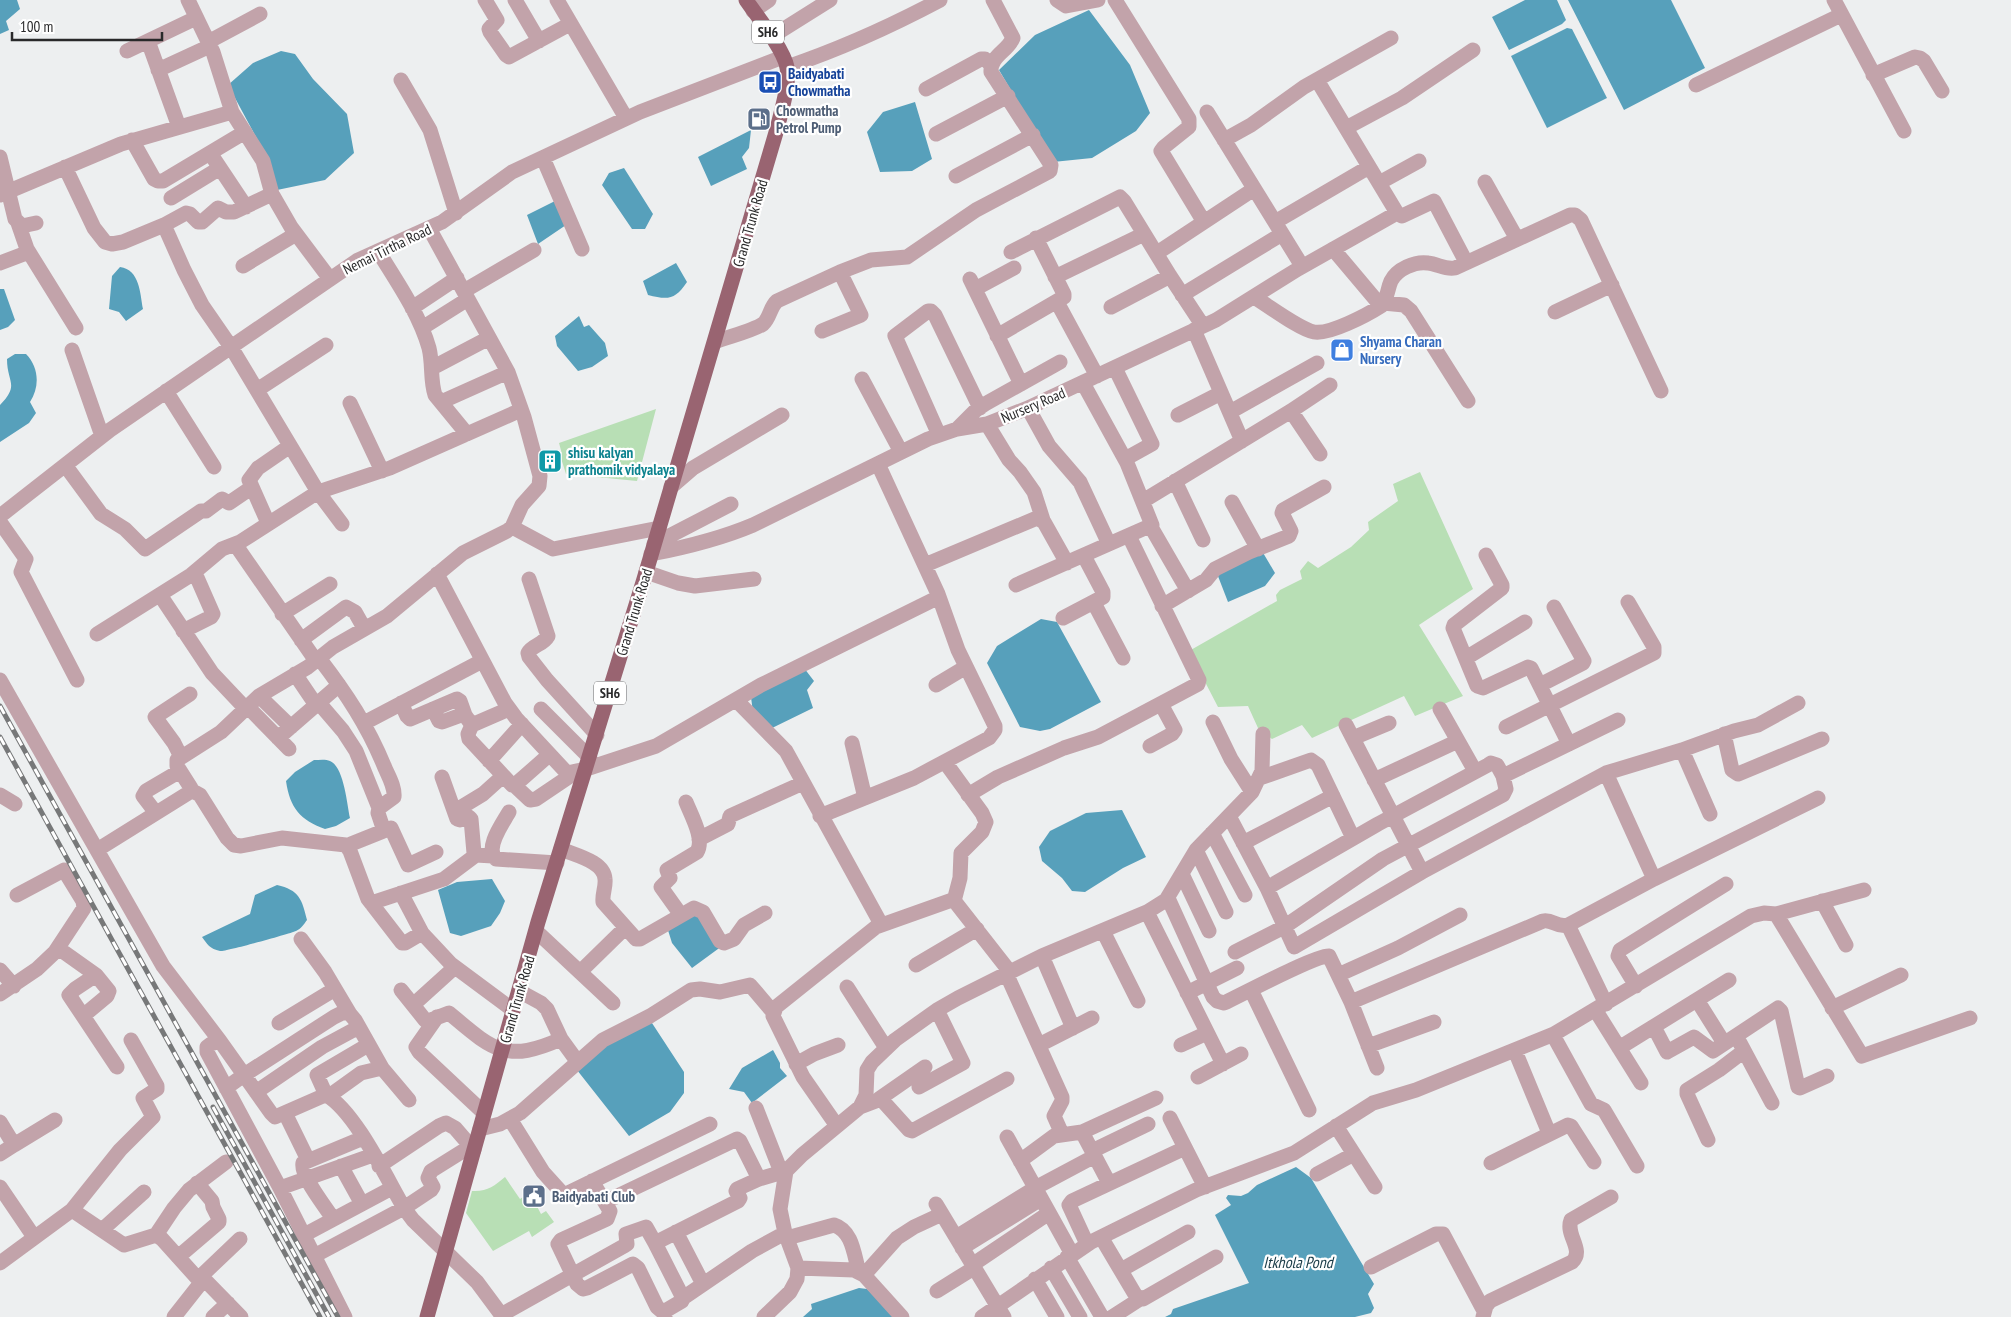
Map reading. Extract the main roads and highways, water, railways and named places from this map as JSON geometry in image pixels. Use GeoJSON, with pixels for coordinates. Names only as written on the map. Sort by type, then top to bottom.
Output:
{"type":"FeatureCollection","features":[{"type":"Feature","properties":{"kind":"main road","name":"Grand Trunk Road"},"geometry":{"type":"LineString","coordinates":[[427,1317],[472,1148],[480,1129],[584,766],[597,735],[777,129],[787,83],[785,62],[772,37],[749,6]]}},
{"type":"Feature","properties":{"kind":"water"},"geometry":{"type":"Polygon","coordinates":[[[0,0],[17,0],[20,9],[6,21],[9,30],[0,34],[0,0]]]}},
{"type":"Feature","properties":{"kind":"water"},"geometry":{"type":"Polygon","coordinates":[[[1525,0],[1557,0],[1566,20],[1562,24],[1509,50],[1492,17],[1525,0]]]}},
{"type":"Feature","properties":{"kind":"water"},"geometry":{"type":"Polygon","coordinates":[[[1568,0],[1671,0],[1705,68],[1624,110],[1568,0]]]}},
{"type":"Feature","properties":{"kind":"water"},"geometry":{"type":"Polygon","coordinates":[[[1089,10],[1130,65],[1150,113],[1136,131],[1092,158],[1053,162],[999,70],[1035,35],[1089,10]]]}},
{"type":"Feature","properties":{"kind":"water"},"geometry":{"type":"Polygon","coordinates":[[[1567,28],[1572,29],[1607,98],[1547,128],[1511,56],[1567,28]]]}},
{"type":"Feature","properties":{"kind":"water"},"geometry":{"type":"Polygon","coordinates":[[[281,51],[295,54],[313,79],[347,114],[354,153],[325,180],[277,190],[262,148],[228,85],[253,63],[281,51]]]}},
{"type":"Feature","properties":{"kind":"water"},"geometry":{"type":"Polygon","coordinates":[[[915,102],[932,159],[912,171],[880,172],[867,132],[883,112],[915,102]]]}},
{"type":"Feature","properties":{"kind":"water"},"geometry":{"type":"Polygon","coordinates":[[[751,130],[749,148],[742,157],[747,169],[711,186],[698,157],[751,130]]]}},
{"type":"Feature","properties":{"kind":"water"},"geometry":{"type":"Polygon","coordinates":[[[624,168],[653,214],[645,229],[632,229],[602,185],[609,173],[624,168]]]}},
{"type":"Feature","properties":{"kind":"water"},"geometry":{"type":"Polygon","coordinates":[[[555,201],[566,225],[538,244],[527,215],[555,201]]]}},
{"type":"Feature","properties":{"kind":"water"},"geometry":{"type":"Polygon","coordinates":[[[676,263],[687,282],[683,288],[675,295],[666,298],[648,295],[643,281],[676,263]]]}},
{"type":"Feature","properties":{"kind":"water"},"geometry":{"type":"Polygon","coordinates":[[[120,267],[127,269],[135,277],[140,289],[143,309],[126,321],[119,312],[109,309],[112,276],[120,267]]]}},
{"type":"Feature","properties":{"kind":"water"},"geometry":{"type":"Polygon","coordinates":[[[0,289],[4,289],[15,320],[8,327],[0,330],[0,289]]]}},
{"type":"Feature","properties":{"kind":"water"},"geometry":{"type":"Polygon","coordinates":[[[579,316],[584,327],[589,325],[605,343],[608,356],[592,367],[578,371],[557,346],[555,336],[579,316]]]}},
{"type":"Feature","properties":{"kind":"water"},"geometry":{"type":"Polygon","coordinates":[[[15,354],[26,354],[34,365],[37,384],[30,402],[36,413],[29,423],[0,442],[0,405],[11,388],[7,359],[15,354]]]}},
{"type":"Feature","properties":{"kind":"water"},"geometry":{"type":"Polygon","coordinates":[[[1262,551],[1275,573],[1265,586],[1228,602],[1216,571],[1262,551]]]}},
{"type":"Feature","properties":{"kind":"water"},"geometry":{"type":"Polygon","coordinates":[[[1041,619],[1057,622],[1101,702],[1050,729],[1040,731],[1020,727],[987,663],[997,646],[1041,619]]]}},
{"type":"Feature","properties":{"kind":"water"},"geometry":{"type":"Polygon","coordinates":[[[804,668],[814,681],[807,690],[813,708],[768,730],[754,720],[751,697],[804,668]]]}},
{"type":"Feature","properties":{"kind":"water"},"geometry":{"type":"Polygon","coordinates":[[[314,760],[330,761],[339,770],[350,818],[336,826],[325,829],[309,822],[298,812],[290,799],[286,781],[295,772],[314,760]]]}},
{"type":"Feature","properties":{"kind":"water"},"geometry":{"type":"Polygon","coordinates":[[[1122,810],[1146,857],[1123,868],[1085,892],[1072,891],[1062,878],[1042,861],[1039,847],[1050,831],[1086,813],[1122,810]]]}},
{"type":"Feature","properties":{"kind":"water"},"geometry":{"type":"Polygon","coordinates":[[[492,879],[505,901],[500,913],[491,926],[461,936],[450,933],[438,890],[457,882],[492,879]]]}},
{"type":"Feature","properties":{"kind":"water"},"geometry":{"type":"Polygon","coordinates":[[[277,885],[295,893],[301,901],[307,920],[299,929],[291,933],[224,951],[209,946],[202,937],[250,914],[255,895],[277,885]]]}},
{"type":"Feature","properties":{"kind":"water"},"geometry":{"type":"Polygon","coordinates":[[[698,913],[722,946],[692,968],[672,943],[667,927],[698,913]]]}},
{"type":"Feature","properties":{"kind":"water"},"geometry":{"type":"Polygon","coordinates":[[[650,1020],[684,1072],[684,1093],[670,1112],[629,1136],[577,1070],[600,1044],[650,1020]]]}},
{"type":"Feature","properties":{"kind":"water"},"geometry":{"type":"Polygon","coordinates":[[[773,1050],[780,1063],[780,1068],[787,1076],[752,1103],[744,1092],[729,1089],[742,1068],[773,1050]]]}},
{"type":"Feature","properties":{"kind":"water","name":"Itkhola Pond"},"geometry":{"type":"Polygon","coordinates":[[[1296,1167],[1311,1178],[1374,1284],[1368,1294],[1374,1308],[1371,1313],[1355,1317],[1165,1317],[1171,1314],[1173,1309],[1249,1283],[1215,1215],[1231,1205],[1226,1198],[1228,1195],[1241,1196],[1257,1185],[1296,1167]]]}},
{"type":"Feature","properties":{"kind":"water"},"geometry":{"type":"Polygon","coordinates":[[[859,1288],[867,1289],[895,1317],[803,1317],[812,1309],[811,1304],[859,1288]]]}},
{"type":"Feature","properties":{"kind":"railway"},"geometry":{"type":"LineString","coordinates":[[0,706],[338,1317]]}},
{"type":"Feature","properties":{"kind":"railway"},"geometry":{"type":"LineString","coordinates":[[0,737],[320,1317]]}},
{"type":"Feature","properties":{"kind":"railway"},"geometry":{"type":"LineString","coordinates":[[213,1107],[329,1317]]}},
{"type":"Feature","properties":{"kind":"place","name":"Baidyabati Chowmatha"},"geometry":{"type":"Point","coordinates":[770,82]}},
{"type":"Feature","properties":{"kind":"place","name":"Chowmatha Petrol Pump"},"geometry":{"type":"Point","coordinates":[759,119]}},
{"type":"Feature","properties":{"kind":"place","name":"Shyama Charan Nursery"},"geometry":{"type":"Point","coordinates":[1342,350]}},
{"type":"Feature","properties":{"kind":"place","name":"shisu kalyan prathomik vidyalaya"},"geometry":{"type":"Point","coordinates":[550,461]}},
{"type":"Feature","properties":{"kind":"place","name":"Baidyabati Club"},"geometry":{"type":"Point","coordinates":[534,1196]}}]}
